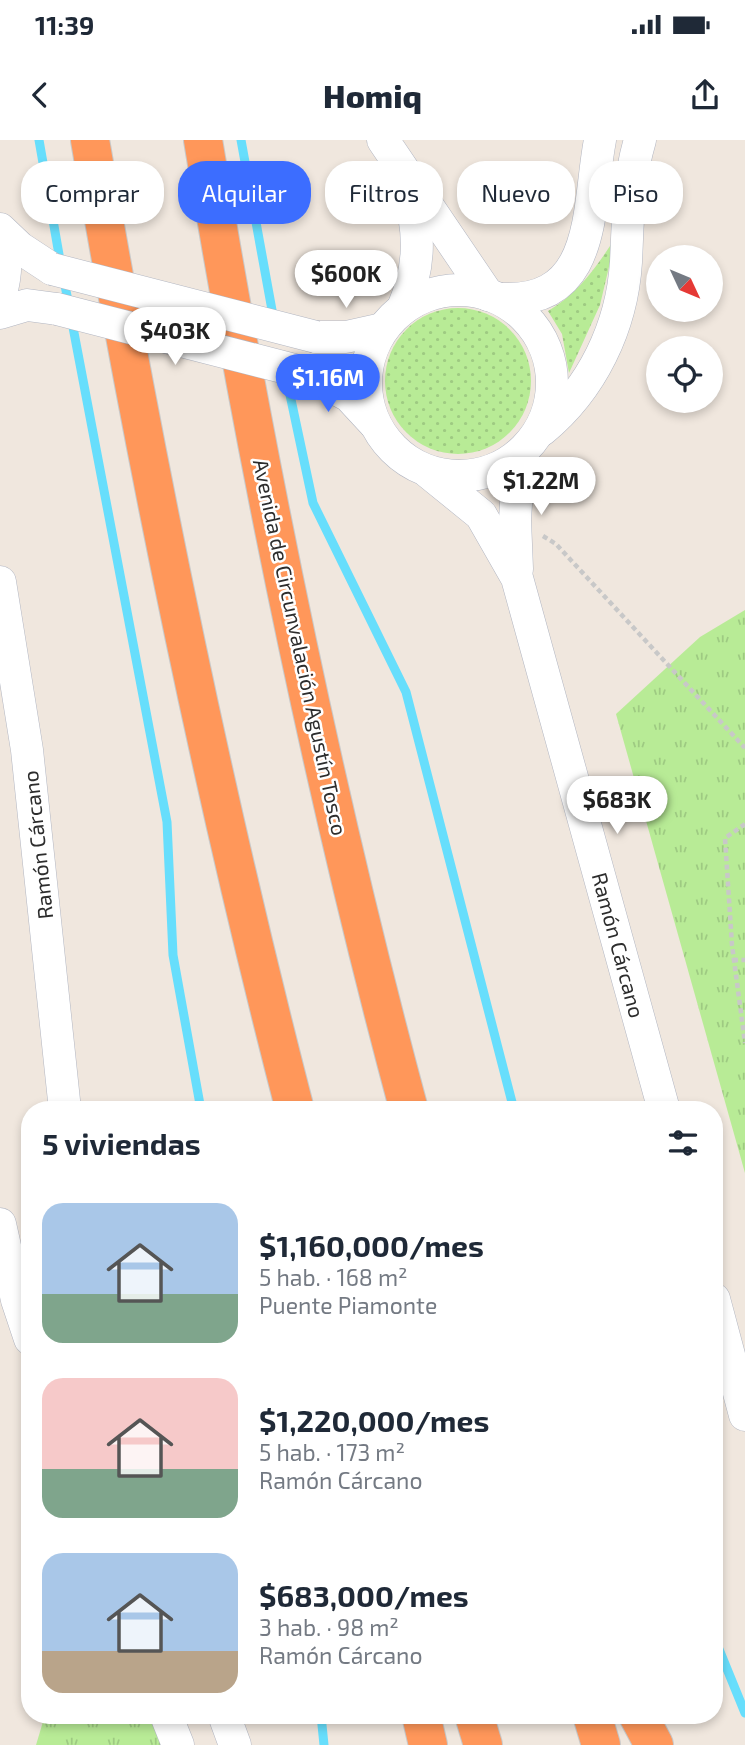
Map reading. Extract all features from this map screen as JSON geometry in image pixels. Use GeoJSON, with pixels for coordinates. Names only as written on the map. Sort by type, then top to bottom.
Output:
{"type":"FeatureCollection","features":[{"type":"Feature","properties":{"kind":"highway"},"geometry":{"type":"LineString","coordinates":[[90,140],[182,631],[218,796],[293,1101]]}},
{"type":"Feature","properties":{"kind":"highway","name":"Avenida de Circunvalación Agustín Tosco"},"geometry":{"type":"LineString","coordinates":[[203,140],[253,420],[318,735],[374,976],[407,1101]]}},
{"type":"Feature","properties":{"kind":"highway"},"geometry":{"type":"LineString","coordinates":[[423,1724],[428,1745]]}},
{"type":"Feature","properties":{"kind":"highway"},"geometry":{"type":"LineString","coordinates":[[477,1724],[483,1745]]}},
{"type":"Feature","properties":{"kind":"highway"},"geometry":{"type":"LineString","coordinates":[[595,1724],[601,1745]]}},
{"type":"Feature","properties":{"kind":"highway"},"geometry":{"type":"LineString","coordinates":[[644,1724],[654,1745]]}},
{"type":"Feature","properties":{"kind":"main road"},"geometry":{"type":"LineString","coordinates":[[383,140],[398,161]]}},
{"type":"Feature","properties":{"kind":"main road"},"geometry":{"type":"LineString","coordinates":[[0,231],[52,269],[316,337],[346,337],[393,318],[424,296],[448,290],[473,290],[495,297],[526,300],[547,292],[565,278],[579,259],[587,235],[600,140]]}},
{"type":"Feature","properties":{"kind":"main road"},"geometry":{"type":"LineString","coordinates":[[0,313],[27,305],[57,309],[306,373],[349,396],[374,424],[387,444],[406,461],[428,472],[452,477],[476,475],[499,468],[569,406],[583,387],[613,327],[622,295],[632,166],[640,140]]}},
{"type":"Feature","properties":{"kind":"main road"},"geometry":{"type":"LineString","coordinates":[[374,424],[366,400],[365,374],[371,351],[413,284],[419,244],[416,224]]}},
{"type":"Feature","properties":{"kind":"main road"},"geometry":{"type":"LineString","coordinates":[[443,224],[495,297],[523,314],[539,335],[549,359],[551,397],[528,444]]}},
{"type":"Feature","properties":{"kind":"main road"},"geometry":{"type":"LineString","coordinates":[[0,231],[6,250],[6,274],[0,297]]}},
{"type":"Feature","properties":{"kind":"main road","name":"Ramón Cárcano"},"geometry":{"type":"LineString","coordinates":[[528,444],[515,520],[517,578],[662,1101]]}},
{"type":"Feature","properties":{"kind":"main road","name":"Ramón Cárcano"},"geometry":{"type":"LineString","coordinates":[[428,472],[481,515],[517,578]]}},
{"type":"Feature","properties":{"kind":"main road","name":"Ramón Cárcano"},"geometry":{"type":"LineString","coordinates":[[0,582],[27,750],[64,1101]]}},
{"type":"Feature","properties":{"kind":"main road"},"geometry":{"type":"LineString","coordinates":[[0,1224],[21,1312]]}},
{"type":"Feature","properties":{"kind":"main road"},"geometry":{"type":"LineString","coordinates":[[723,1333],[745,1415]]}},
{"type":"Feature","properties":{"kind":"main road"},"geometry":{"type":"LineString","coordinates":[[170,1724],[178,1745]]}},
{"type":"Feature","properties":{"kind":"main road"},"geometry":{"type":"LineString","coordinates":[[228,1724],[236,1745]]}},
{"type":"Feature","properties":{"kind":"path"},"geometry":{"type":"LineString","coordinates":[[515,520],[556,544],[745,748]]}},
{"type":"Feature","properties":{"kind":"path"},"geometry":{"type":"LineString","coordinates":[[745,824],[725,838],[733,960],[745,1043]]}},
{"type":"Feature","properties":{"kind":"path"},"geometry":{"type":"LineString","coordinates":[[733,960],[745,960]]}},
{"type":"Feature","properties":{"kind":"green space"},"geometry":{"type":"Polygon","coordinates":[[[616,237],[600,305],[569,373],[562,334],[548,311],[578,287],[616,237]]]}},
{"type":"Feature","properties":{"kind":"green space"},"geometry":{"type":"Polygon","coordinates":[[[458,308],[486,314],[510,329],[525,353],[531,381],[525,409],[510,433],[486,448],[458,454],[430,448],[406,433],[391,409],[385,381],[391,353],[406,329],[430,314],[458,308]]]}},
{"type":"Feature","properties":{"kind":"green space"},"geometry":{"type":"Polygon","coordinates":[[[745,610],[745,1173],[616,714],[700,637],[745,610]]]}},
{"type":"Feature","properties":{"kind":"green space"},"geometry":{"type":"Polygon","coordinates":[[[42,1724],[160,1724],[168,1745],[36,1745],[42,1724]]]}},
{"type":"Feature","properties":{"kind":"waterway"},"geometry":{"type":"LineString","coordinates":[[39,140],[61,266]]}},
{"type":"Feature","properties":{"kind":"waterway"},"geometry":{"type":"LineString","coordinates":[[241,140],[274,321]]}},
{"type":"Feature","properties":{"kind":"waterway"},"geometry":{"type":"LineString","coordinates":[[64,280],[167,822],[173,955],[199,1101]]}},
{"type":"Feature","properties":{"kind":"waterway"},"geometry":{"type":"LineString","coordinates":[[286,376],[313,503],[406,692],[512,1101]]}},
{"type":"Feature","properties":{"kind":"waterway"},"geometry":{"type":"LineString","coordinates":[[723,1659],[745,1713]]}},
{"type":"Feature","properties":{"kind":"waterway"},"geometry":{"type":"LineString","coordinates":[[322,1724],[324,1745]]}}]}
